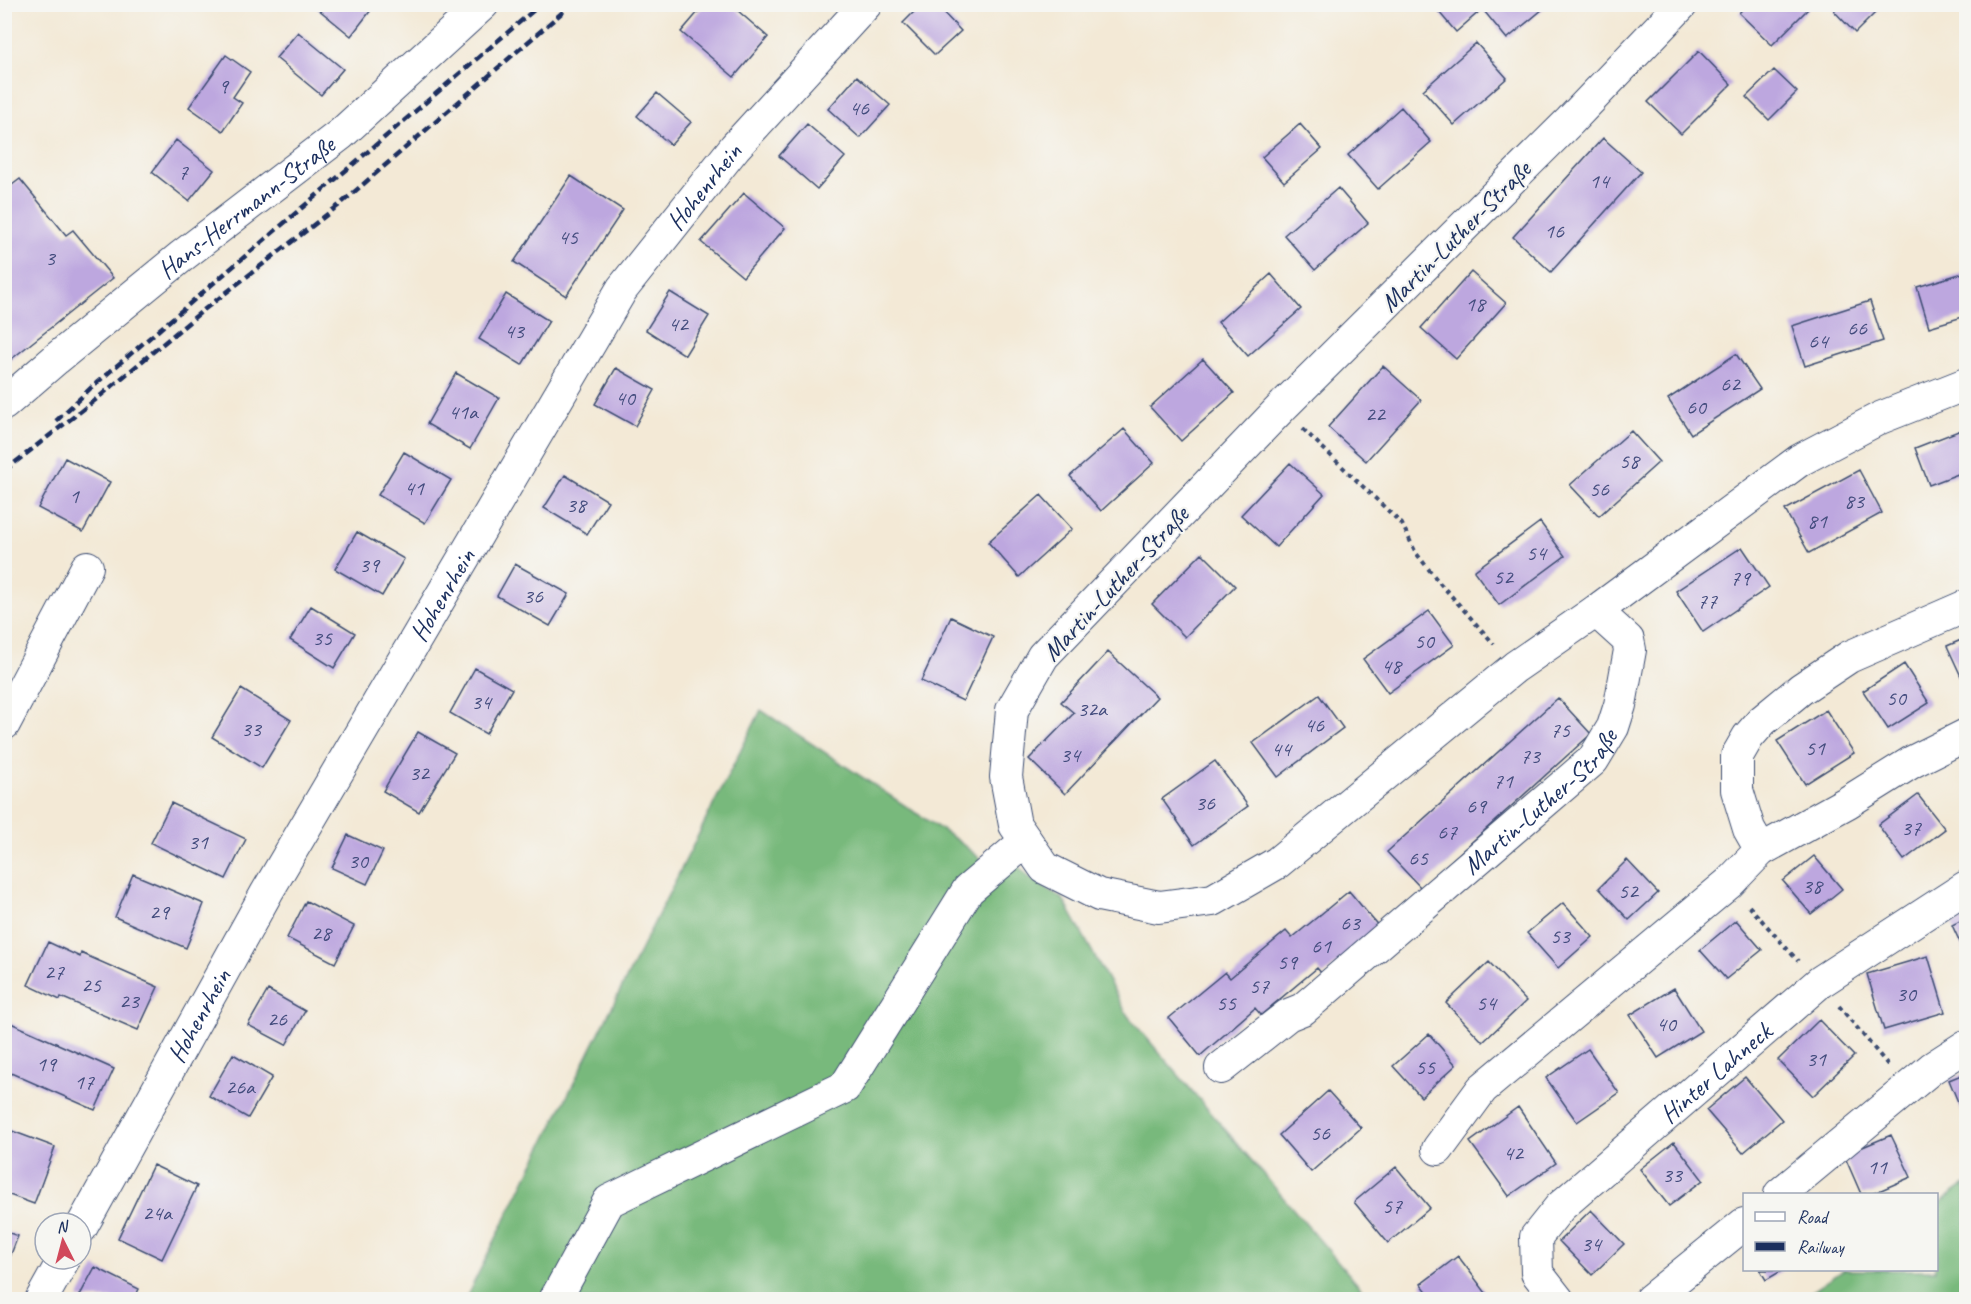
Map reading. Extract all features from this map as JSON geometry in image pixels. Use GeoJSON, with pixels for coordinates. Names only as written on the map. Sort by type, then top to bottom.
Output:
{"type":"FeatureCollection","features":[{"type":"Feature","properties":{"kind":"street","name":"Hans-Herrmann-Straße"},"geometry":{"type":"LineString","coordinates":[[4,404],[182,256],[341,134],[483,4]]}},
{"type":"Feature","properties":{"kind":"street","name":"Hohenrhein"},"geometry":{"type":"LineString","coordinates":[[90,1211],[267,892],[622,289],[735,147],[866,4]]}},
{"type":"Feature","properties":{"kind":"street","name":"Martin-Luther-Straße"},"geometry":{"type":"LineString","coordinates":[[1682,4],[1570,121],[1281,408],[1043,656],[1012,710],[1006,777],[1015,825],[1045,868],[1100,895],[1159,907],[1213,900],[1277,863],[1515,667],[1800,460],[1880,418],[1966,384]]}},
{"type":"Feature","properties":{"kind":"street"},"geometry":{"type":"LineString","coordinates":[[4,724],[87,567]]}},
{"type":"Feature","properties":{"kind":"street"},"geometry":{"type":"LineString","coordinates":[[1761,850],[1749,829],[1737,790],[1737,756],[1748,737],[1762,721],[1800,689],[1849,657],[1966,606]]}},
{"type":"Feature","properties":{"kind":"street","name":"Martin-Luther-Straße"},"geometry":{"type":"LineString","coordinates":[[1221,1068],[1288,1015],[1302,1009],[1593,760],[1613,728],[1620,705],[1630,650],[1628,640],[1596,610]]}},
{"type":"Feature","properties":{"kind":"street"},"geometry":{"type":"LineString","coordinates":[[1438,1149],[1482,1089],[1729,883],[1761,850],[1912,762],[1966,735]]}},
{"type":"Feature","properties":{"kind":"street"},"geometry":{"type":"LineString","coordinates":[[555,1299],[609,1202],[845,1087],[968,890],[1026,841]]}},
{"type":"Feature","properties":{"kind":"street","name":"Hinter Lahneck"},"geometry":{"type":"LineString","coordinates":[[1558,1299],[1537,1273],[1536,1237],[1560,1207],[1820,982],[1966,887]]}},
{"type":"Feature","properties":{"kind":"street"},"geometry":{"type":"LineString","coordinates":[[1781,1193],[1932,1068],[1966,1046]]}},
{"type":"Feature","properties":{"kind":"street"},"geometry":{"type":"LineString","coordinates":[[1650,1299],[1743,1225]]}},
{"type":"Feature","properties":{"kind":"street"},"geometry":{"type":"LineString","coordinates":[[41,1299],[57,1271]]}},
{"type":"Feature","properties":{"kind":"path"},"geometry":{"type":"LineString","coordinates":[[1281,408],[1402,524],[1416,553],[1438,581],[1515,667]]}},
{"type":"Feature","properties":{"kind":"green space"},"geometry":{"type":"Polygon","coordinates":[[[761,710],[957,840],[995,870],[1010,858],[1027,876],[1063,899],[1128,1016],[1370,1299],[465,1300],[761,710]]]}},
{"type":"Feature","properties":{"kind":"green space"},"geometry":{"type":"Polygon","coordinates":[[[1966,1184],[1966,1299],[1801,1299],[1843,1271],[1938,1271],[1938,1204],[1966,1184]]]}},
{"type":"Feature","properties":{"kind":"building"},"geometry":{"type":"Polygon","coordinates":[[[312,4],[364,4],[371,10],[351,36],[312,4]]]}},
{"type":"Feature","properties":{"kind":"building"},"geometry":{"type":"Polygon","coordinates":[[[705,4],[730,4],[768,37],[734,77],[681,32],[705,4]]]}},
{"type":"Feature","properties":{"kind":"building"},"geometry":{"type":"Polygon","coordinates":[[[922,4],[935,4],[961,31],[935,55],[903,23],[922,4]]]}},
{"type":"Feature","properties":{"kind":"building"},"geometry":{"type":"Polygon","coordinates":[[[1432,4],[1477,4],[1481,10],[1456,32],[1432,4]]]}},
{"type":"Feature","properties":{"kind":"building"},"geometry":{"type":"Polygon","coordinates":[[[1482,4],[1549,4],[1507,39],[1480,6],[1482,4]]]}},
{"type":"Feature","properties":{"kind":"building"},"geometry":{"type":"Polygon","coordinates":[[[1747,4],[1813,4],[1772,45],[1739,13],[1747,4]]]}},
{"type":"Feature","properties":{"kind":"building"},"geometry":{"type":"Polygon","coordinates":[[[1840,4],[1884,4],[1855,33],[1834,11],[1840,4]]]}},
{"type":"Feature","properties":{"kind":"building"},"geometry":{"type":"Polygon","coordinates":[[[298,32],[343,69],[321,95],[276,58],[298,32]]]}},
{"type":"Feature","properties":{"kind":"building"},"geometry":{"type":"Polygon","coordinates":[[[1476,43],[1507,78],[1454,125],[1423,90],[1476,43]]]}},
{"type":"Feature","properties":{"kind":"building"},"geometry":{"type":"Polygon","coordinates":[[[1699,51],[1731,84],[1681,134],[1648,102],[1699,51]]]}},
{"type":"Feature","properties":{"kind":"building"},"geometry":{"type":"Polygon","coordinates":[[[226,55],[250,72],[233,97],[242,103],[223,131],[189,107],[226,55]]]}},
{"type":"Feature","properties":{"kind":"building"},"geometry":{"type":"Polygon","coordinates":[[[1774,70],[1797,92],[1769,120],[1746,97],[1774,70]]]}},
{"type":"Feature","properties":{"kind":"building"},"geometry":{"type":"Polygon","coordinates":[[[857,76],[890,105],[860,138],[828,109],[857,76]]]}},
{"type":"Feature","properties":{"kind":"building"},"geometry":{"type":"Polygon","coordinates":[[[657,93],[691,122],[671,145],[637,116],[657,93]]]}},
{"type":"Feature","properties":{"kind":"building"},"geometry":{"type":"Polygon","coordinates":[[[1401,107],[1431,142],[1378,189],[1348,155],[1401,107]]]}},
{"type":"Feature","properties":{"kind":"building"},"geometry":{"type":"Polygon","coordinates":[[[807,124],[845,157],[817,189],[779,156],[807,124]]]}},
{"type":"Feature","properties":{"kind":"building"},"geometry":{"type":"Polygon","coordinates":[[[1300,124],[1322,149],[1284,182],[1262,157],[1300,124]]]}},
{"type":"Feature","properties":{"kind":"building"},"geometry":{"type":"Polygon","coordinates":[[[1603,138],[1641,172],[1551,272],[1513,237],[1603,138]]]}},
{"type":"Feature","properties":{"kind":"building"},"geometry":{"type":"Polygon","coordinates":[[[176,140],[214,170],[189,201],[152,172],[176,140]]]}},
{"type":"Feature","properties":{"kind":"building"},"geometry":{"type":"Polygon","coordinates":[[[571,176],[623,210],[566,296],[514,262],[571,176]]]}},
{"type":"Feature","properties":{"kind":"building"},"geometry":{"type":"Polygon","coordinates":[[[20,179],[66,235],[73,230],[113,278],[4,365],[4,191],[20,179]]]}},
{"type":"Feature","properties":{"kind":"building"},"geometry":{"type":"Polygon","coordinates":[[[1338,188],[1368,223],[1315,270],[1284,235],[1338,188]]]}},
{"type":"Feature","properties":{"kind":"building"},"geometry":{"type":"Polygon","coordinates":[[[744,193],[785,228],[743,277],[701,242],[744,193]]]}},
{"type":"Feature","properties":{"kind":"building"},"geometry":{"type":"Polygon","coordinates":[[[1471,272],[1506,303],[1456,359],[1421,328],[1471,272]]]}},
{"type":"Feature","properties":{"kind":"building"},"geometry":{"type":"Polygon","coordinates":[[[1966,272],[1966,316],[1929,327],[1917,287],[1966,272]]]}},
{"type":"Feature","properties":{"kind":"building"},"geometry":{"type":"Polygon","coordinates":[[[1271,274],[1301,309],[1248,356],[1218,322],[1271,274]]]}},
{"type":"Feature","properties":{"kind":"building"},"geometry":{"type":"Polygon","coordinates":[[[670,292],[709,316],[685,355],[646,330],[670,292]]]}},
{"type":"Feature","properties":{"kind":"building"},"geometry":{"type":"Polygon","coordinates":[[[506,294],[549,321],[522,365],[479,339],[506,294]]]}},
{"type":"Feature","properties":{"kind":"building"},"geometry":{"type":"Polygon","coordinates":[[[1870,301],[1883,341],[1805,366],[1792,326],[1870,301]]]}},
{"type":"Feature","properties":{"kind":"building"},"geometry":{"type":"Polygon","coordinates":[[[1736,354],[1760,389],[1691,434],[1668,399],[1736,354]]]}},
{"type":"Feature","properties":{"kind":"building"},"geometry":{"type":"Polygon","coordinates":[[[1203,359],[1234,393],[1181,441],[1150,407],[1203,359]]]}},
{"type":"Feature","properties":{"kind":"building"},"geometry":{"type":"Polygon","coordinates":[[[1383,366],[1421,400],[1366,461],[1328,427],[1383,366]]]}},
{"type":"Feature","properties":{"kind":"building"},"geometry":{"type":"Polygon","coordinates":[[[616,368],[655,390],[635,426],[595,404],[616,368]]]}},
{"type":"Feature","properties":{"kind":"building"},"geometry":{"type":"Polygon","coordinates":[[[456,373],[499,398],[470,449],[427,424],[456,373]]]}},
{"type":"Feature","properties":{"kind":"building"},"geometry":{"type":"Polygon","coordinates":[[[1966,428],[1966,471],[1929,485],[1915,448],[1966,428]]]}},
{"type":"Feature","properties":{"kind":"building"},"geometry":{"type":"Polygon","coordinates":[[[1124,429],[1154,463],[1101,511],[1070,476],[1124,429]]]}},
{"type":"Feature","properties":{"kind":"building"},"geometry":{"type":"Polygon","coordinates":[[[1631,431],[1659,462],[1599,516],[1570,485],[1631,431]]]}},
{"type":"Feature","properties":{"kind":"building"},"geometry":{"type":"Polygon","coordinates":[[[404,452],[451,480],[425,523],[378,495],[404,452]]]}},
{"type":"Feature","properties":{"kind":"building"},"geometry":{"type":"Polygon","coordinates":[[[65,458],[110,482],[83,532],[38,508],[65,458]]]}},
{"type":"Feature","properties":{"kind":"building"},"geometry":{"type":"Polygon","coordinates":[[[1290,463],[1324,494],[1276,547],[1241,515],[1290,463]]]}},
{"type":"Feature","properties":{"kind":"building"},"geometry":{"type":"Polygon","coordinates":[[[1859,470],[1882,513],[1809,553],[1785,510],[1859,470]]]}},
{"type":"Feature","properties":{"kind":"building"},"geometry":{"type":"Polygon","coordinates":[[[565,475],[608,501],[587,534],[544,508],[565,475]]]}},
{"type":"Feature","properties":{"kind":"building"},"geometry":{"type":"Polygon","coordinates":[[[1041,495],[1072,529],[1019,577],[988,542],[1041,495]]]}},
{"type":"Feature","properties":{"kind":"building"},"geometry":{"type":"Polygon","coordinates":[[[1540,522],[1565,556],[1499,605],[1474,571],[1540,522]]]}},
{"type":"Feature","properties":{"kind":"building"},"geometry":{"type":"Polygon","coordinates":[[[357,532],[404,559],[382,596],[335,569],[357,532]]]}},
{"type":"Feature","properties":{"kind":"building"},"geometry":{"type":"Polygon","coordinates":[[[1742,547],[1769,587],[1703,632],[1676,591],[1742,547]]]}},
{"type":"Feature","properties":{"kind":"building"},"geometry":{"type":"Polygon","coordinates":[[[1202,553],[1235,586],[1185,637],[1152,604],[1202,553]]]}},
{"type":"Feature","properties":{"kind":"building"},"geometry":{"type":"Polygon","coordinates":[[[515,564],[569,594],[550,626],[497,596],[515,564]]]}},
{"type":"Feature","properties":{"kind":"building"},"geometry":{"type":"Polygon","coordinates":[[[311,606],[355,633],[334,668],[290,640],[311,606]]]}},
{"type":"Feature","properties":{"kind":"building"},"geometry":{"type":"Polygon","coordinates":[[[1429,611],[1454,645],[1388,693],[1363,659],[1429,611]]]}},
{"type":"Feature","properties":{"kind":"building"},"geometry":{"type":"Polygon","coordinates":[[[951,617],[993,637],[963,701],[921,681],[951,617]]]}},
{"type":"Feature","properties":{"kind":"building"},"geometry":{"type":"Polygon","coordinates":[[[1966,638],[1966,687],[1947,646],[1966,638]]]}},
{"type":"Feature","properties":{"kind":"building"},"geometry":{"type":"Polygon","coordinates":[[[1108,652],[1157,697],[1065,794],[1029,759],[1074,713],[1061,702],[1108,652]]]}},
{"type":"Feature","properties":{"kind":"building"},"geometry":{"type":"Polygon","coordinates":[[[1904,664],[1929,703],[1888,729],[1863,691],[1904,664]]]}},
{"type":"Feature","properties":{"kind":"building"},"geometry":{"type":"Polygon","coordinates":[[[475,668],[512,689],[486,734],[450,713],[475,668]]]}},
{"type":"Feature","properties":{"kind":"building"},"geometry":{"type":"Polygon","coordinates":[[[241,689],[291,720],[262,768],[212,737],[241,689]]]}},
{"type":"Feature","properties":{"kind":"building"},"geometry":{"type":"Polygon","coordinates":[[[1319,695],[1343,728],[1278,777],[1253,743],[1319,695]]]}},
{"type":"Feature","properties":{"kind":"building"},"geometry":{"type":"Polygon","coordinates":[[[1558,698],[1591,734],[1421,888],[1387,852],[1558,698]]]}},
{"type":"Feature","properties":{"kind":"building"},"geometry":{"type":"Polygon","coordinates":[[[1826,710],[1854,753],[1805,784],[1777,741],[1826,710]]]}},
{"type":"Feature","properties":{"kind":"building"},"geometry":{"type":"Polygon","coordinates":[[[418,732],[455,753],[419,812],[383,791],[418,732]]]}},
{"type":"Feature","properties":{"kind":"building"},"geometry":{"type":"Polygon","coordinates":[[[1215,761],[1248,806],[1194,845],[1162,799],[1215,761]]]}},
{"type":"Feature","properties":{"kind":"building"},"geometry":{"type":"Polygon","coordinates":[[[1918,795],[1945,829],[1904,860],[1878,825],[1918,795]]]}},
{"type":"Feature","properties":{"kind":"building"},"geometry":{"type":"Polygon","coordinates":[[[171,803],[246,839],[226,879],[151,843],[171,803]]]}},
{"type":"Feature","properties":{"kind":"building"},"geometry":{"type":"Polygon","coordinates":[[[348,835],[383,851],[367,884],[332,868],[348,835]]]}},
{"type":"Feature","properties":{"kind":"building"},"geometry":{"type":"Polygon","coordinates":[[[1814,856],[1842,889],[1811,914],[1783,881],[1814,856]]]}},
{"type":"Feature","properties":{"kind":"building"},"geometry":{"type":"Polygon","coordinates":[[[1627,860],[1658,893],[1629,920],[1599,888],[1627,860]]]}},
{"type":"Feature","properties":{"kind":"building"},"geometry":{"type":"Polygon","coordinates":[[[133,874],[204,904],[186,948],[115,917],[133,874]]]}},
{"type":"Feature","properties":{"kind":"building"},"geometry":{"type":"Polygon","coordinates":[[[1349,891],[1380,928],[1323,975],[1317,968],[1261,1015],[1255,1008],[1200,1056],[1169,1018],[1225,972],[1230,978],[1286,931],[1292,938],[1349,891]]]}},
{"type":"Feature","properties":{"kind":"building"},"geometry":{"type":"Polygon","coordinates":[[[306,901],[354,926],[335,963],[287,938],[306,901]]]}},
{"type":"Feature","properties":{"kind":"building"},"geometry":{"type":"Polygon","coordinates":[[[1563,903],[1593,937],[1558,968],[1527,933],[1563,903]]]}},
{"type":"Feature","properties":{"kind":"building"},"geometry":{"type":"Polygon","coordinates":[[[1966,918],[1966,955],[1952,925],[1966,918]]]}},
{"type":"Feature","properties":{"kind":"building"},"geometry":{"type":"Polygon","coordinates":[[[1736,920],[1762,950],[1726,979],[1700,950],[1736,920]]]}},
{"type":"Feature","properties":{"kind":"building"},"geometry":{"type":"Polygon","coordinates":[[[48,942],[80,957],[81,953],[158,987],[138,1030],[28,985],[48,942]]]}},
{"type":"Feature","properties":{"kind":"building"},"geometry":{"type":"Polygon","coordinates":[[[1928,956],[1945,1012],[1884,1030],[1867,974],[1928,956]]]}},
{"type":"Feature","properties":{"kind":"building"},"geometry":{"type":"Polygon","coordinates":[[[1489,962],[1526,1001],[1483,1042],[1446,1003],[1489,962]]]}},
{"type":"Feature","properties":{"kind":"building"},"geometry":{"type":"Polygon","coordinates":[[[1674,988],[1701,1031],[1658,1058],[1630,1015],[1674,988]]]}},
{"type":"Feature","properties":{"kind":"building"},"geometry":{"type":"Polygon","coordinates":[[[268,990],[305,1011],[286,1045],[248,1025],[268,990]]]}},
{"type":"Feature","properties":{"kind":"building"},"geometry":{"type":"Polygon","coordinates":[[[4,1020],[114,1069],[95,1110],[4,1070],[4,1020]]]}},
{"type":"Feature","properties":{"kind":"building"},"geometry":{"type":"Polygon","coordinates":[[[1819,1020],[1854,1056],[1813,1096],[1778,1060],[1819,1020]]]}},
{"type":"Feature","properties":{"kind":"building"},"geometry":{"type":"Polygon","coordinates":[[[1429,1034],[1456,1065],[1421,1097],[1393,1066],[1429,1034]]]}},
{"type":"Feature","properties":{"kind":"building"},"geometry":{"type":"Polygon","coordinates":[[[1588,1049],[1619,1093],[1577,1122],[1546,1078],[1588,1049]]]}},
{"type":"Feature","properties":{"kind":"building"},"geometry":{"type":"Polygon","coordinates":[[[233,1054],[272,1077],[248,1118],[209,1096],[233,1054]]]}},
{"type":"Feature","properties":{"kind":"building"},"geometry":{"type":"Polygon","coordinates":[[[1966,1073],[1966,1119],[1965,1119],[1949,1080],[1966,1073]]]}},
{"type":"Feature","properties":{"kind":"building"},"geometry":{"type":"Polygon","coordinates":[[[1745,1077],[1782,1120],[1743,1153],[1706,1110],[1745,1077]]]}},
{"type":"Feature","properties":{"kind":"building"},"geometry":{"type":"Polygon","coordinates":[[[1328,1091],[1361,1128],[1311,1172],[1279,1135],[1328,1091]]]}},
{"type":"Feature","properties":{"kind":"building"},"geometry":{"type":"Polygon","coordinates":[[[1518,1107],[1556,1163],[1509,1196],[1470,1142],[1518,1107]]]}},
{"type":"Feature","properties":{"kind":"building"},"geometry":{"type":"Polygon","coordinates":[[[4,1128],[55,1147],[34,1204],[4,1193],[4,1128]]]}},
{"type":"Feature","properties":{"kind":"building"},"geometry":{"type":"Polygon","coordinates":[[[1891,1135],[1911,1177],[1874,1193],[1861,1193],[1844,1155],[1891,1135]]]}},
{"type":"Feature","properties":{"kind":"building"},"geometry":{"type":"Polygon","coordinates":[[[1674,1142],[1703,1180],[1669,1206],[1640,1169],[1674,1142]]]}},
{"type":"Feature","properties":{"kind":"building"},"geometry":{"type":"Polygon","coordinates":[[[153,1165],[197,1186],[162,1259],[118,1238],[153,1165]]]}},
{"type":"Feature","properties":{"kind":"building"},"geometry":{"type":"Polygon","coordinates":[[[1396,1167],[1430,1208],[1388,1243],[1354,1202],[1396,1167]]]}},
{"type":"Feature","properties":{"kind":"building"},"geometry":{"type":"Polygon","coordinates":[[[1591,1210],[1624,1244],[1592,1275],[1559,1241],[1591,1210]]]}},
{"type":"Feature","properties":{"kind":"building"},"geometry":{"type":"Polygon","coordinates":[[[4,1231],[18,1236],[5,1270],[4,1270],[4,1231]]]}},
{"type":"Feature","properties":{"kind":"building"},"geometry":{"type":"Polygon","coordinates":[[[1458,1256],[1489,1297],[1486,1299],[1433,1299],[1421,1284],[1458,1256]]]}},
{"type":"Feature","properties":{"kind":"building"},"geometry":{"type":"Polygon","coordinates":[[[95,1267],[139,1289],[134,1299],[78,1299],[95,1267]]]}},
{"type":"Feature","properties":{"kind":"building"},"geometry":{"type":"Polygon","coordinates":[[[1761,1271],[1781,1271],[1766,1280],[1761,1271]]]}},
{"type":"Feature","properties":{"kind":"railway"},"geometry":{"type":"LineString","coordinates":[[56,421],[93,386],[541,4]]}},
{"type":"Feature","properties":{"kind":"railway"},"geometry":{"type":"LineString","coordinates":[[4,471],[99,397],[201,312],[338,206],[572,4]]}}]}
